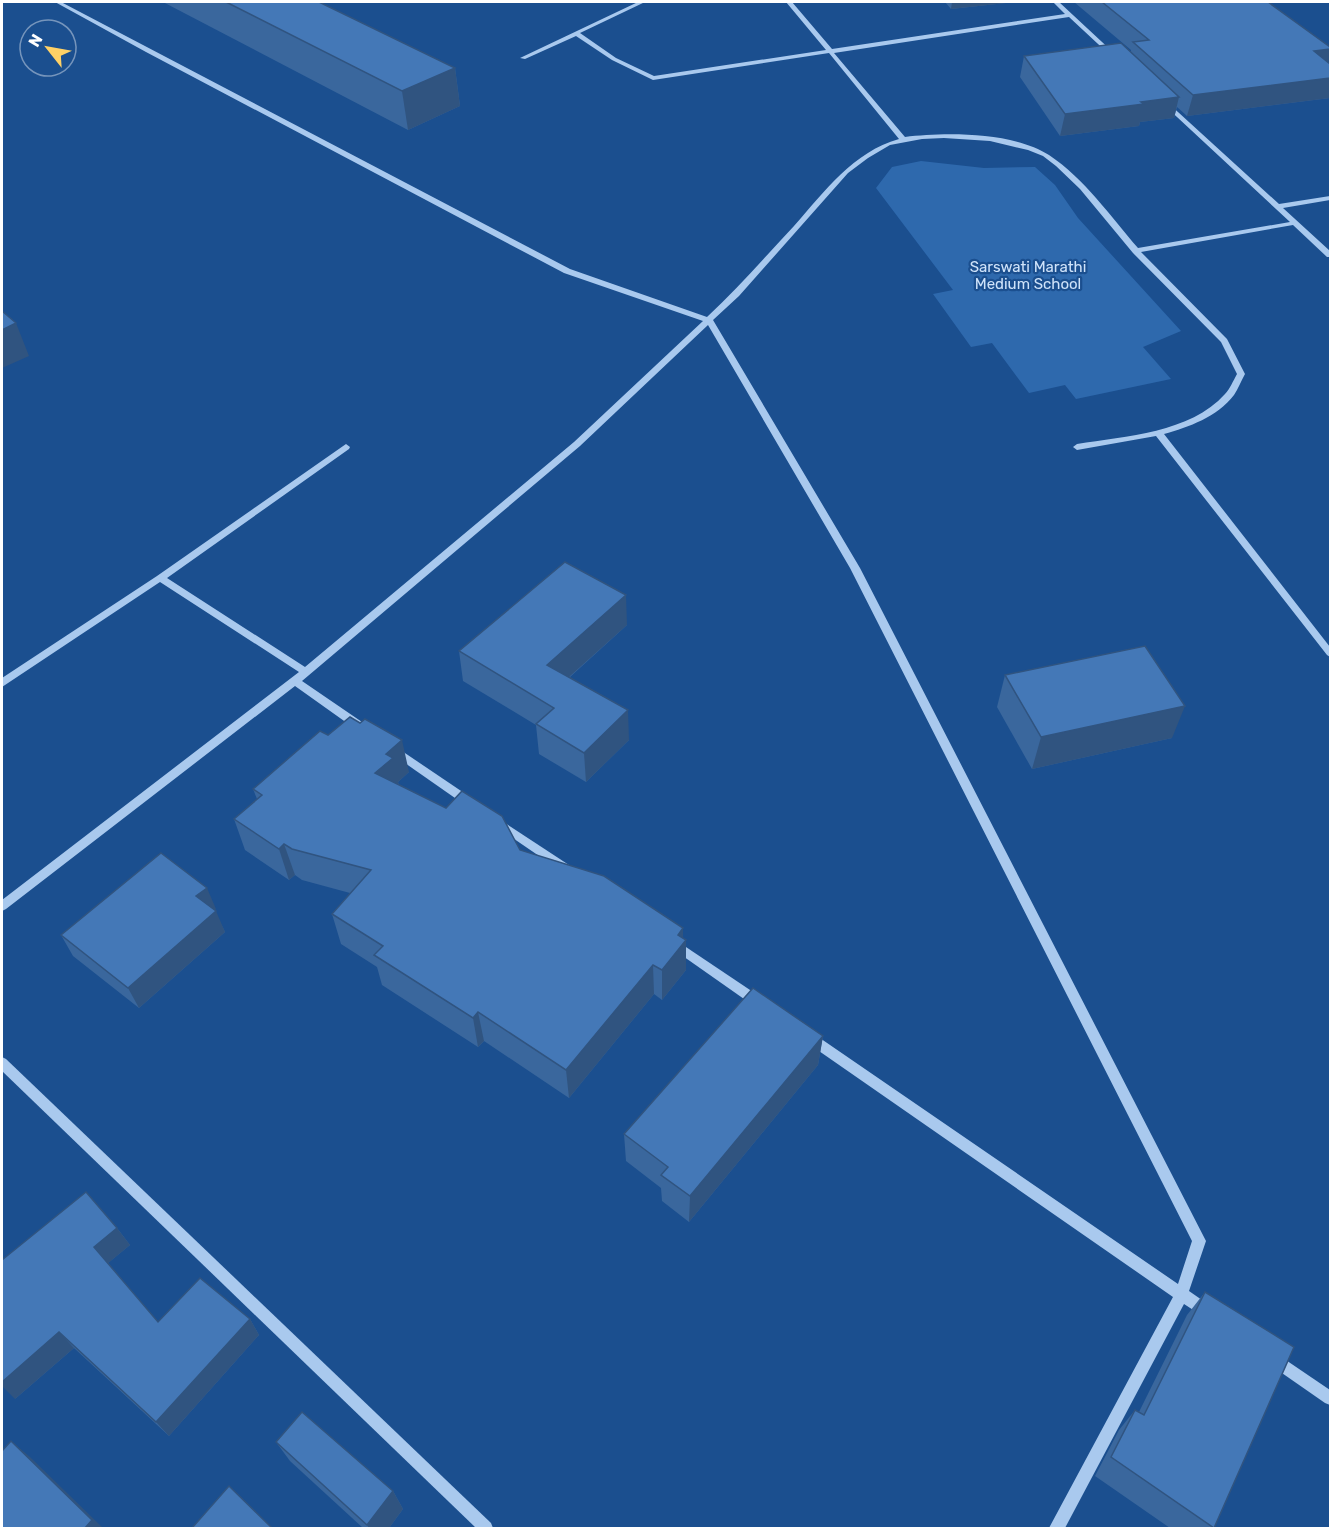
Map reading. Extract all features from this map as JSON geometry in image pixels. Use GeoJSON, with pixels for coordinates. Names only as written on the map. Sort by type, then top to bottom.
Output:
{"type":"FeatureCollection","features":[{"type":"Feature","properties":{"kind":"street"},"geometry":{"type":"LineString","coordinates":[[58,2],[567,271],[709,320],[855,568],[1199,1242],[1181,1295],[1057,1528]]}},
{"type":"Feature","properties":{"kind":"street"},"geometry":{"type":"LineString","coordinates":[[523,58],[642,2]]}},
{"type":"Feature","properties":{"kind":"street"},"geometry":{"type":"LineString","coordinates":[[789,2],[904,140]]}},
{"type":"Feature","properties":{"kind":"street"},"geometry":{"type":"LineString","coordinates":[[1056,2],[1122,63]]}},
{"type":"Feature","properties":{"kind":"street"},"geometry":{"type":"LineString","coordinates":[[576,33],[614,59],[653,78],[1071,15]]}},
{"type":"Feature","properties":{"kind":"street"},"geometry":{"type":"LineString","coordinates":[[1156,95],[1330,255]]}},
{"type":"Feature","properties":{"kind":"street"},"geometry":{"type":"LineString","coordinates":[[2,906],[295,681],[577,444],[736,294],[846,172],[866,156],[890,143],[928,136],[983,137],[1044,154],[1075,181],[1136,251],[1224,341],[1241,374],[1236,388],[1218,408],[1195,421],[1158,432],[1077,447]]}},
{"type":"Feature","properties":{"kind":"street"},"geometry":{"type":"LineString","coordinates":[[1277,207],[1330,198]]}},
{"type":"Feature","properties":{"kind":"street"},"geometry":{"type":"LineString","coordinates":[[1136,251],[1294,223]]}},
{"type":"Feature","properties":{"kind":"street"},"geometry":{"type":"LineString","coordinates":[[1158,432],[1330,653]]}},
{"type":"Feature","properties":{"kind":"street"},"geometry":{"type":"LineString","coordinates":[[2,683],[160,578],[346,447]]}},
{"type":"Feature","properties":{"kind":"street"},"geometry":{"type":"LineString","coordinates":[[160,578],[306,672]]}},
{"type":"Feature","properties":{"kind":"street"},"geometry":{"type":"LineString","coordinates":[[295,681],[364,729]]}},
{"type":"Feature","properties":{"kind":"street"},"geometry":{"type":"LineString","coordinates":[[384,743],[571,872]]}},
{"type":"Feature","properties":{"kind":"street"},"geometry":{"type":"LineString","coordinates":[[659,933],[768,1008]]}},
{"type":"Feature","properties":{"kind":"street"},"geometry":{"type":"LineString","coordinates":[[797,1029],[1219,1320]]}},
{"type":"Feature","properties":{"kind":"street"},"geometry":{"type":"LineString","coordinates":[[2,1063],[486,1528]]}},
{"type":"Feature","properties":{"kind":"street"},"geometry":{"type":"LineString","coordinates":[[1265,1353],[1330,1398]]}},
{"type":"Feature","properties":{"kind":"green space","name":"Sarswati Marathi Medium School"},"geometry":{"type":"Polygon","coordinates":[[[921,161],[984,168],[1035,167],[1055,185],[1078,218],[1181,331],[1143,347],[1171,379],[1076,399],[1065,385],[1029,393],[992,343],[971,347],[933,294],[953,290],[876,188],[892,167],[921,161]]]}},
{"type":"Feature","properties":{"kind":"building"},"geometry":{"type":"Polygon","coordinates":[[[226,2],[319,2],[455,68],[402,91],[226,2]]]}},
{"type":"Feature","properties":{"kind":"building"},"geometry":{"type":"Polygon","coordinates":[[[1102,2],[1268,2],[1330,47],[1330,49],[1314,51],[1330,64],[1330,78],[1193,95],[1133,42],[1149,40],[1102,2]]]}},
{"type":"Feature","properties":{"kind":"building"},"geometry":{"type":"Polygon","coordinates":[[[1121,43],[1179,97],[1065,114],[1024,56],[1121,43]]]}},
{"type":"Feature","properties":{"kind":"building"},"geometry":{"type":"Polygon","coordinates":[[[2,311],[16,323],[2,330],[2,311]]]}},
{"type":"Feature","properties":{"kind":"building"},"geometry":{"type":"Polygon","coordinates":[[[565,562],[626,595],[547,665],[628,710],[584,753],[536,724],[554,708],[459,651],[565,562]]]}},
{"type":"Feature","properties":{"kind":"building"},"geometry":{"type":"Polygon","coordinates":[[[1145,646],[1185,706],[1041,737],[1005,675],[1145,646]]]}},
{"type":"Feature","properties":{"kind":"building"},"geometry":{"type":"Polygon","coordinates":[[[350,717],[360,723],[365,719],[402,740],[386,754],[393,758],[375,773],[446,808],[462,791],[502,816],[520,850],[604,876],[683,928],[678,935],[686,940],[662,970],[653,965],[566,1070],[478,1012],[473,1018],[374,955],[383,946],[332,914],[371,870],[292,849],[284,844],[279,849],[234,819],[262,795],[253,789],[320,731],[328,735],[350,717]]]}},
{"type":"Feature","properties":{"kind":"building"},"geometry":{"type":"Polygon","coordinates":[[[161,853],[207,888],[196,896],[216,911],[128,988],[61,935],[161,853]]]}},
{"type":"Feature","properties":{"kind":"building"},"geometry":{"type":"Polygon","coordinates":[[[753,988],[823,1036],[690,1196],[661,1175],[668,1167],[624,1134],[753,988]]]}},
{"type":"Feature","properties":{"kind":"building"},"geometry":{"type":"Polygon","coordinates":[[[86,1192],[117,1228],[94,1247],[158,1322],[200,1278],[250,1319],[156,1422],[59,1332],[2,1382],[2,1260],[86,1192]]]}},
{"type":"Feature","properties":{"kind":"building"},"geometry":{"type":"Polygon","coordinates":[[[1205,1292],[1294,1347],[1214,1528],[1111,1457],[1135,1410],[1144,1415],[1205,1292]]]}},
{"type":"Feature","properties":{"kind":"building"},"geometry":{"type":"Polygon","coordinates":[[[302,1412],[393,1491],[367,1525],[276,1442],[302,1412]]]}},
{"type":"Feature","properties":{"kind":"building"},"geometry":{"type":"Polygon","coordinates":[[[11,1441],[92,1520],[85,1528],[2,1528],[2,1451],[11,1441]]]}},
{"type":"Feature","properties":{"kind":"building"},"geometry":{"type":"Polygon","coordinates":[[[229,1486],[272,1528],[192,1528],[229,1486]]]}}]}
